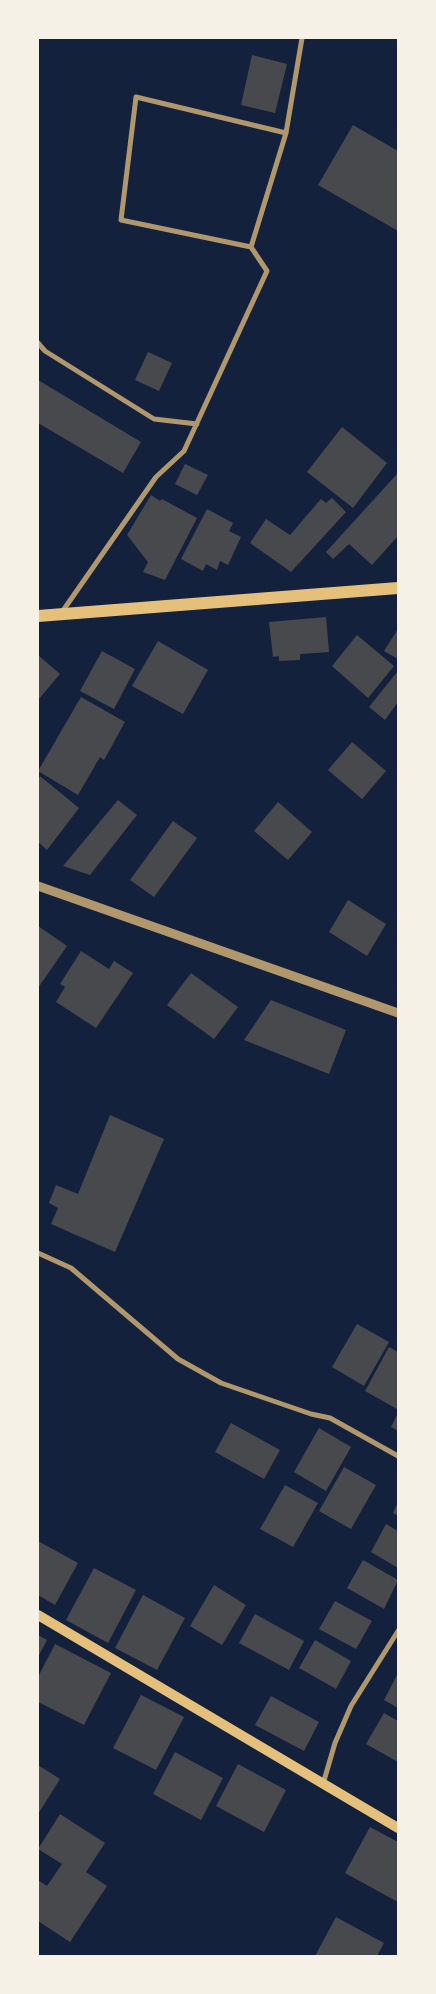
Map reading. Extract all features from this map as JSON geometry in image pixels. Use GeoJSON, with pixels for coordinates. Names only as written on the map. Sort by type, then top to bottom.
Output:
{"type":"FeatureCollection","features":[{"type":"Feature","properties":{"kind":"main road"},"geometry":{"type":"LineString","coordinates":[[38,616],[398,588]]}},
{"type":"Feature","properties":{"kind":"main road"},"geometry":{"type":"LineString","coordinates":[[38,1615],[398,1828]]}},
{"type":"Feature","properties":{"kind":"street"},"geometry":{"type":"LineString","coordinates":[[251,247],[286,133],[302,38]]}},
{"type":"Feature","properties":{"kind":"street"},"geometry":{"type":"LineString","coordinates":[[60,614],[156,477],[184,451],[267,271],[251,247],[120,220],[136,97],[286,133]]}},
{"type":"Feature","properties":{"kind":"street"},"geometry":{"type":"LineString","coordinates":[[38,343],[45,351],[154,419],[197,424]]}},
{"type":"Feature","properties":{"kind":"street"},"geometry":{"type":"LineString","coordinates":[[38,886],[398,1013]]}},
{"type":"Feature","properties":{"kind":"street"},"geometry":{"type":"LineString","coordinates":[[38,1253],[70,1268],[178,1359],[221,1383],[311,1414],[330,1418],[398,1456]]}},
{"type":"Feature","properties":{"kind":"street"},"geometry":{"type":"LineString","coordinates":[[323,1784],[335,1743],[351,1706],[398,1631]]}},
{"type":"Feature","properties":{"kind":"building"},"geometry":{"type":"Polygon","coordinates":[[[252,55],[287,64],[275,113],[241,105],[252,55]]]}},
{"type":"Feature","properties":{"kind":"building"},"geometry":{"type":"Polygon","coordinates":[[[353,125],[398,151],[398,231],[318,185],[353,125]]]}},
{"type":"Feature","properties":{"kind":"building"},"geometry":{"type":"Polygon","coordinates":[[[148,352],[172,363],[159,391],[135,380],[148,352]]]}},
{"type":"Feature","properties":{"kind":"building"},"geometry":{"type":"Polygon","coordinates":[[[38,380],[141,442],[123,473],[38,423],[38,380]]]}},
{"type":"Feature","properties":{"kind":"building"},"geometry":{"type":"Polygon","coordinates":[[[342,427],[387,463],[353,508],[307,472],[342,427]]]}},
{"type":"Feature","properties":{"kind":"building"},"geometry":{"type":"Polygon","coordinates":[[[185,464],[208,475],[197,495],[175,484],[185,464]]]}},
{"type":"Feature","properties":{"kind":"building"},"geometry":{"type":"Polygon","coordinates":[[[397,474],[398,536],[372,565],[349,544],[333,559],[326,552],[397,474]]]}},
{"type":"Feature","properties":{"kind":"building"},"geometry":{"type":"Polygon","coordinates":[[[151,495],[197,518],[165,580],[143,572],[148,562],[127,535],[151,495]]]}},
{"type":"Feature","properties":{"kind":"building"},"geometry":{"type":"Polygon","coordinates":[[[332,498],[346,512],[291,572],[250,543],[266,519],[290,535],[321,499],[326,503],[332,498]]]}},
{"type":"Feature","properties":{"kind":"building"},"geometry":{"type":"Polygon","coordinates":[[[207,509],[233,523],[229,531],[241,537],[228,565],[220,561],[217,570],[206,564],[203,571],[181,559],[207,509]]]}},
{"type":"Feature","properties":{"kind":"building"},"geometry":{"type":"Polygon","coordinates":[[[326,617],[329,652],[300,654],[300,660],[279,661],[279,656],[273,657],[269,622],[326,617]]]}},
{"type":"Feature","properties":{"kind":"building"},"geometry":{"type":"Polygon","coordinates":[[[398,629],[398,659],[384,651],[398,629]]]}},
{"type":"Feature","properties":{"kind":"building"},"geometry":{"type":"Polygon","coordinates":[[[357,635],[394,666],[368,698],[332,666],[357,635]]]}},
{"type":"Feature","properties":{"kind":"building"},"geometry":{"type":"Polygon","coordinates":[[[158,641],[208,670],[183,714],[132,686],[158,641]]]}},
{"type":"Feature","properties":{"kind":"building"},"geometry":{"type":"Polygon","coordinates":[[[102,651],[135,669],[114,709],[80,691],[102,651]]]}},
{"type":"Feature","properties":{"kind":"building"},"geometry":{"type":"Polygon","coordinates":[[[38,655],[60,674],[38,700],[38,655]]]}},
{"type":"Feature","properties":{"kind":"building"},"geometry":{"type":"Polygon","coordinates":[[[397,672],[398,702],[385,720],[369,707],[397,672]]]}},
{"type":"Feature","properties":{"kind":"building"},"geometry":{"type":"Polygon","coordinates":[[[81,697],[125,722],[104,760],[100,757],[78,795],[38,771],[81,697]]]}},
{"type":"Feature","properties":{"kind":"building"},"geometry":{"type":"Polygon","coordinates":[[[352,742],[386,771],[362,799],[328,770],[352,742]]]}},
{"type":"Feature","properties":{"kind":"building"},"geometry":{"type":"Polygon","coordinates":[[[40,776],[79,808],[47,850],[38,842],[38,780],[40,776]]]}},
{"type":"Feature","properties":{"kind":"building"},"geometry":{"type":"Polygon","coordinates":[[[118,800],[137,815],[90,875],[63,866],[118,800]]]}},
{"type":"Feature","properties":{"kind":"building"},"geometry":{"type":"Polygon","coordinates":[[[278,802],[312,832],[288,860],[254,831],[278,802]]]}},
{"type":"Feature","properties":{"kind":"building"},"geometry":{"type":"Polygon","coordinates":[[[173,821],[197,838],[154,897],[130,880],[173,821]]]}},
{"type":"Feature","properties":{"kind":"building"},"geometry":{"type":"Polygon","coordinates":[[[348,900],[386,924],[367,956],[329,932],[348,900]]]}},
{"type":"Feature","properties":{"kind":"building"},"geometry":{"type":"Polygon","coordinates":[[[38,926],[67,946],[38,988],[38,926]]]}},
{"type":"Feature","properties":{"kind":"building"},"geometry":{"type":"Polygon","coordinates":[[[81,951],[109,969],[114,961],[133,973],[96,1028],[56,1002],[65,987],[60,984],[81,951]]]}},
{"type":"Feature","properties":{"kind":"building"},"geometry":{"type":"Polygon","coordinates":[[[191,973],[238,1007],[214,1039],[167,1005],[191,973]]]}},
{"type":"Feature","properties":{"kind":"building"},"geometry":{"type":"Polygon","coordinates":[[[271,1000],[346,1030],[329,1074],[244,1040],[271,1000]]]}},
{"type":"Feature","properties":{"kind":"building"},"geometry":{"type":"Polygon","coordinates":[[[110,1115],[164,1139],[115,1252],[51,1224],[58,1208],[49,1203],[56,1185],[78,1194],[110,1115]]]}},
{"type":"Feature","properties":{"kind":"building"},"geometry":{"type":"Polygon","coordinates":[[[357,1324],[389,1342],[364,1386],[332,1367],[357,1324]]]}},
{"type":"Feature","properties":{"kind":"building"},"geometry":{"type":"Polygon","coordinates":[[[389,1347],[398,1352],[397,1409],[365,1391],[389,1347]]]}},
{"type":"Feature","properties":{"kind":"building"},"geometry":{"type":"Polygon","coordinates":[[[398,1413],[398,1431],[391,1427],[398,1413]]]}},
{"type":"Feature","properties":{"kind":"building"},"geometry":{"type":"Polygon","coordinates":[[[231,1423],[280,1450],[264,1479],[215,1452],[231,1423]]]}},
{"type":"Feature","properties":{"kind":"building"},"geometry":{"type":"Polygon","coordinates":[[[319,1428],[351,1447],[326,1491],[294,1472],[319,1428]]]}},
{"type":"Feature","properties":{"kind":"building"},"geometry":{"type":"Polygon","coordinates":[[[344,1467],[376,1485],[351,1529],[319,1511],[344,1467]]]}},
{"type":"Feature","properties":{"kind":"building"},"geometry":{"type":"Polygon","coordinates":[[[285,1485],[318,1503],[293,1547],[260,1529],[285,1485]]]}},
{"type":"Feature","properties":{"kind":"building"},"geometry":{"type":"Polygon","coordinates":[[[398,1502],[398,1516],[393,1513],[398,1502]]]}},
{"type":"Feature","properties":{"kind":"building"},"geometry":{"type":"Polygon","coordinates":[[[386,1524],[398,1531],[398,1568],[371,1552],[386,1524]]]}},
{"type":"Feature","properties":{"kind":"building"},"geometry":{"type":"Polygon","coordinates":[[[38,1541],[78,1563],[55,1605],[38,1595],[38,1541]]]}},
{"type":"Feature","properties":{"kind":"building"},"geometry":{"type":"Polygon","coordinates":[[[363,1560],[398,1580],[384,1609],[347,1588],[363,1560]]]}},
{"type":"Feature","properties":{"kind":"building"},"geometry":{"type":"Polygon","coordinates":[[[94,1568],[136,1590],[108,1643],[66,1620],[94,1568]]]}},
{"type":"Feature","properties":{"kind":"building"},"geometry":{"type":"Polygon","coordinates":[[[214,1585],[246,1605],[222,1645],[190,1626],[214,1585]]]}},
{"type":"Feature","properties":{"kind":"building"},"geometry":{"type":"Polygon","coordinates":[[[143,1595],[185,1618],[157,1670],[115,1648],[143,1595]]]}},
{"type":"Feature","properties":{"kind":"building"},"geometry":{"type":"Polygon","coordinates":[[[335,1601],[372,1621],[356,1649],[319,1629],[335,1601]]]}},
{"type":"Feature","properties":{"kind":"building"},"geometry":{"type":"Polygon","coordinates":[[[255,1614],[304,1641],[289,1670],[239,1643],[255,1614]]]}},
{"type":"Feature","properties":{"kind":"building"},"geometry":{"type":"Polygon","coordinates":[[[38,1635],[47,1640],[38,1657],[38,1635]]]}},
{"type":"Feature","properties":{"kind":"building"},"geometry":{"type":"Polygon","coordinates":[[[315,1640],[351,1661],[336,1689],[299,1668],[315,1640]]]}},
{"type":"Feature","properties":{"kind":"building"},"geometry":{"type":"Polygon","coordinates":[[[55,1644],[111,1673],[84,1725],[38,1702],[38,1677],[55,1644]]]}},
{"type":"Feature","properties":{"kind":"building"},"geometry":{"type":"Polygon","coordinates":[[[398,1673],[398,1708],[384,1700],[398,1673]]]}},
{"type":"Feature","properties":{"kind":"building"},"geometry":{"type":"Polygon","coordinates":[[[141,1695],[184,1717],[156,1770],[113,1748],[141,1695]]]}},
{"type":"Feature","properties":{"kind":"building"},"geometry":{"type":"Polygon","coordinates":[[[271,1696],[319,1722],[304,1751],[255,1725],[271,1696]]]}},
{"type":"Feature","properties":{"kind":"building"},"geometry":{"type":"Polygon","coordinates":[[[384,1713],[398,1721],[398,1762],[366,1744],[384,1713]]]}},
{"type":"Feature","properties":{"kind":"building"},"geometry":{"type":"Polygon","coordinates":[[[175,1752],[223,1778],[201,1820],[153,1794],[175,1752]]]}},
{"type":"Feature","properties":{"kind":"building"},"geometry":{"type":"Polygon","coordinates":[[[238,1764],[286,1790],[264,1832],[216,1806],[238,1764]]]}},
{"type":"Feature","properties":{"kind":"building"},"geometry":{"type":"Polygon","coordinates":[[[38,1765],[60,1779],[38,1814],[38,1765]]]}},
{"type":"Feature","properties":{"kind":"building"},"geometry":{"type":"Polygon","coordinates":[[[60,1814],[105,1843],[86,1872],[107,1886],[70,1942],[38,1921],[38,1880],[47,1886],[62,1864],[38,1849],[60,1814]]]}},
{"type":"Feature","properties":{"kind":"building"},"geometry":{"type":"Polygon","coordinates":[[[370,1827],[398,1842],[398,1902],[345,1873],[370,1827]]]}},
{"type":"Feature","properties":{"kind":"building"},"geometry":{"type":"Polygon","coordinates":[[[336,1917],[384,1943],[377,1956],[315,1956],[336,1917]]]}}]}
